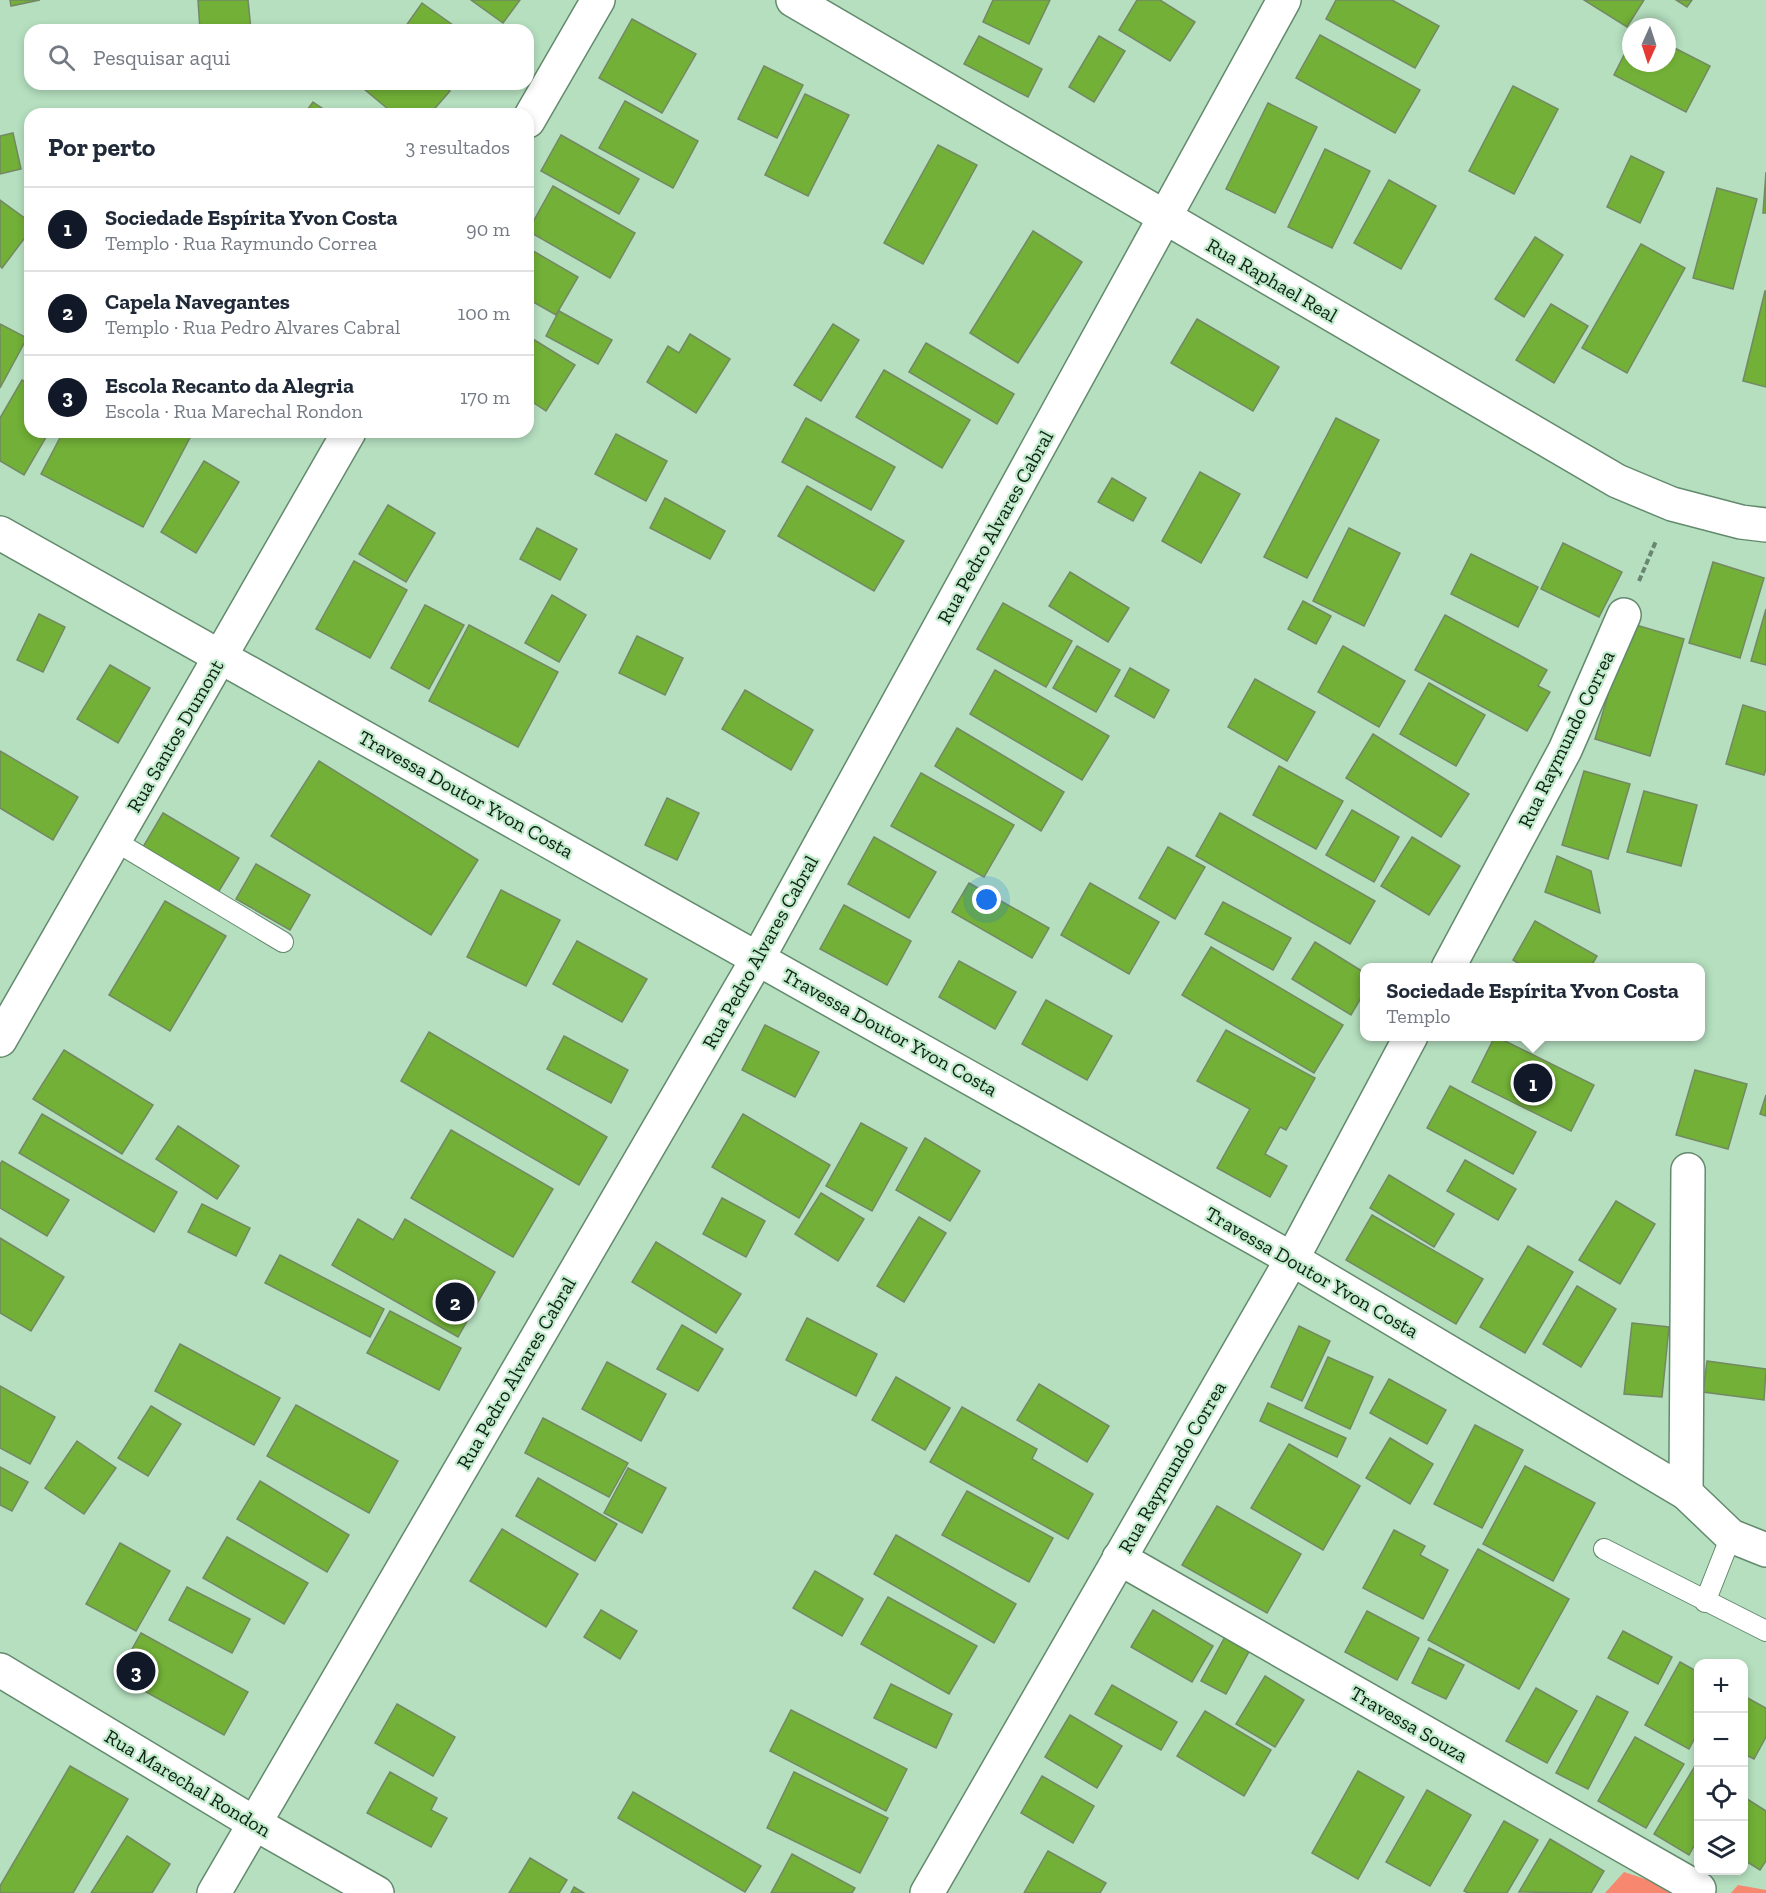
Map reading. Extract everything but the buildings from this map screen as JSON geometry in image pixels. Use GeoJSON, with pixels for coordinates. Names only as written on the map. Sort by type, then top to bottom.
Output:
{"type":"FeatureCollection","features":[{"type":"Feature","properties":{"kind":"street"},"geometry":{"type":"LineString","coordinates":[[534,111],[598,0]]}},
{"type":"Feature","properties":{"kind":"street","name":"Rua Raphael Real"},"geometry":{"type":"LineString","coordinates":[[793,0],[1617,481],[1671,504],[1741,522],[1766,525]]}},
{"type":"Feature","properties":{"kind":"street","name":"Rua Pedro Alvares Cabral"},"geometry":{"type":"LineString","coordinates":[[214,1893],[758,958],[1284,0]]}},
{"type":"Feature","properties":{"kind":"street","name":"Rua Santos Dumont"},"geometry":{"type":"LineString","coordinates":[[0,1040],[346,438]]}},
{"type":"Feature","properties":{"kind":"street","name":"Travessa Doutor Yvon Costa"},"geometry":{"type":"LineString","coordinates":[[0,533],[1292,1259],[1686,1493],[1731,1536],[1766,1550]]}},
{"type":"Feature","properties":{"kind":"street","name":"Rua Raymundo Correa"},"geometry":{"type":"LineString","coordinates":[[1451,963],[1565,750],[1624,615]]}},
{"type":"Feature","properties":{"kind":"street","name":"Rua Raymundo Correa"},"geometry":{"type":"LineString","coordinates":[[927,1893],[1292,1259],[1408,1041]]}},
{"type":"Feature","properties":{"kind":"street"},"geometry":{"type":"LineString","coordinates":[[1686,1493],[1688,1170]]}},
{"type":"Feature","properties":{"kind":"street","name":"Travessa Souza"},"geometry":{"type":"LineString","coordinates":[[1119,1558],[1699,1889]]}},
{"type":"Feature","properties":{"kind":"street","name":"Rua Marechal Rondon"},"geometry":{"type":"LineString","coordinates":[[0,1671],[254,1823],[377,1893]]}},
{"type":"Feature","properties":{"kind":"lane"},"geometry":{"type":"LineString","coordinates":[[115,841],[283,942]]}},
{"type":"Feature","properties":{"kind":"lane"},"geometry":{"type":"LineString","coordinates":[[1705,1602],[1731,1536]]}},
{"type":"Feature","properties":{"kind":"lane"},"geometry":{"type":"LineString","coordinates":[[1604,1550],[1766,1631]]}},
{"type":"Feature","properties":{"kind":"path"},"geometry":{"type":"LineString","coordinates":[[1624,615],[1671,504]]}},
{"type":"Feature","properties":{"kind":"shaded area"},"geometry":{"type":"Polygon","coordinates":[[[1624,1872],[1687,1893],[1605,1893],[1624,1872]]]}},
{"type":"Feature","properties":{"kind":"shaded area"},"geometry":{"type":"Polygon","coordinates":[[[1738,1885],[1766,1890],[1766,1893],[1731,1893],[1738,1885]]]}},
{"type":"Feature","properties":{"kind":"place","name":"Sociedade Espírita Yvon Costa"},"geometry":{"type":"Point","coordinates":[1533,1083]}},
{"type":"Feature","properties":{"kind":"place","name":"Capela Navegantes"},"geometry":{"type":"Point","coordinates":[455,1302]}},
{"type":"Feature","properties":{"kind":"place","name":"Escola Recanto da Alegria"},"geometry":{"type":"Point","coordinates":[136,1671]}}]}
